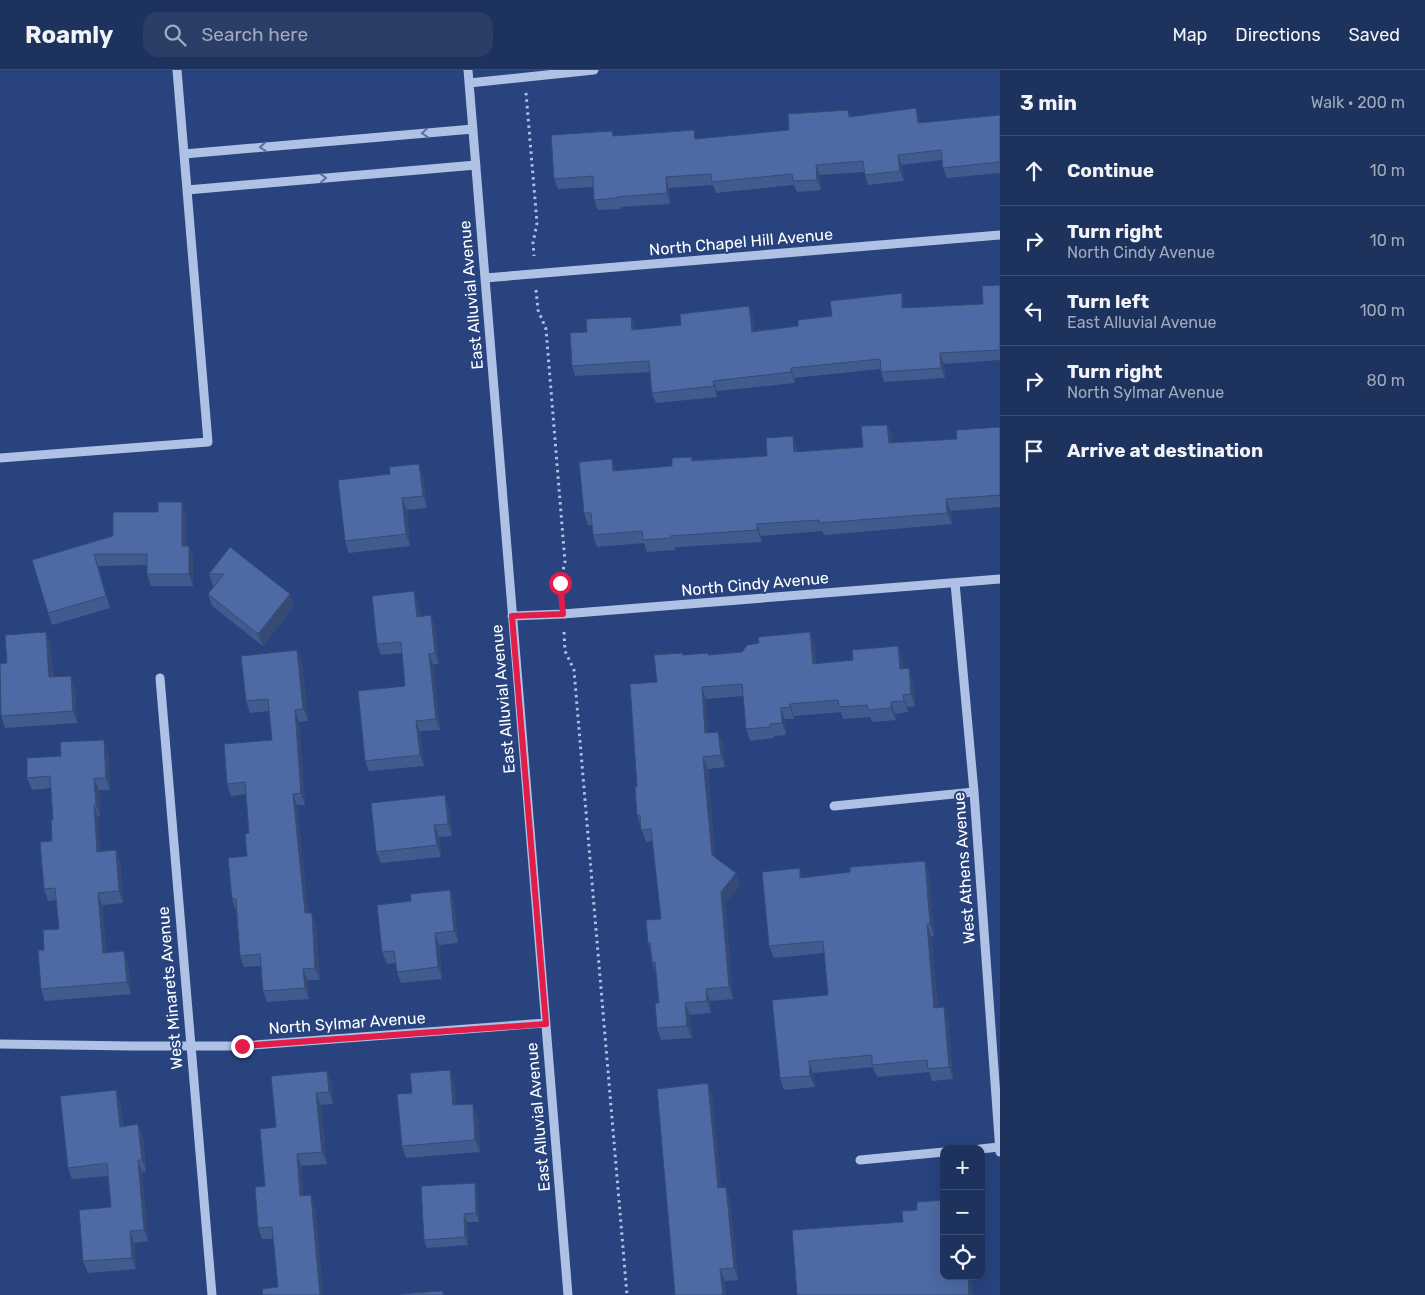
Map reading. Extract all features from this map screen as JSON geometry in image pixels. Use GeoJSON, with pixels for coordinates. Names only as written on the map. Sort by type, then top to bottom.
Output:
{"type":"FeatureCollection","features":[{"type":"Feature","properties":{"kind":"street"},"geometry":{"type":"LineString","coordinates":[[0,458],[208,442],[177,70]]}},
{"type":"Feature","properties":{"kind":"street","name":"East Alluvial Avenue"},"geometry":{"type":"LineString","coordinates":[[468,70],[568,1295]]}},
{"type":"Feature","properties":{"kind":"street"},"geometry":{"type":"LineString","coordinates":[[469,83],[594,70]]}},
{"type":"Feature","properties":{"kind":"street"},"geometry":{"type":"LineString","coordinates":[[184,154],[473,128]]}},
{"type":"Feature","properties":{"kind":"street"},"geometry":{"type":"LineString","coordinates":[[187,190],[476,165]]}},
{"type":"Feature","properties":{"kind":"street","name":"North Chapel Hill Avenue"},"geometry":{"type":"LineString","coordinates":[[486,278],[1000,235]]}},
{"type":"Feature","properties":{"kind":"street","name":"North Cindy Avenue"},"geometry":{"type":"LineString","coordinates":[[512,616],[563,614],[1000,579]]}},
{"type":"Feature","properties":{"kind":"street","name":"West Athens Avenue"},"geometry":{"type":"LineString","coordinates":[[955,583],[974,792],[1000,1152]]}},
{"type":"Feature","properties":{"kind":"street","name":"West Minarets Avenue"},"geometry":{"type":"LineString","coordinates":[[160,678],[212,1295]]}},
{"type":"Feature","properties":{"kind":"street"},"geometry":{"type":"LineString","coordinates":[[834,806],[974,792]]}},
{"type":"Feature","properties":{"kind":"street","name":"North Sylmar Avenue"},"geometry":{"type":"LineString","coordinates":[[0,1044],[242,1046],[546,1024]]}},
{"type":"Feature","properties":{"kind":"street"},"geometry":{"type":"LineString","coordinates":[[985,1148],[1000,1147]]}},
{"type":"Feature","properties":{"kind":"street"},"geometry":{"type":"LineString","coordinates":[[860,1160],[940,1152]]}},
{"type":"Feature","properties":{"kind":"path"},"geometry":{"type":"LineString","coordinates":[[524,77],[537,223],[533,243],[535,275],[538,310],[546,329],[565,562],[560,583],[566,651],[574,670],[627,1295]]}},
{"type":"Feature","properties":{"kind":"building"},"geometry":{"type":"Polygon","coordinates":[[[916,108],[918,123],[1000,115],[1000,162],[943,168],[941,150],[898,155],[900,171],[865,175],[863,161],[816,165],[817,180],[793,181],[792,174],[712,182],[711,174],[666,177],[667,193],[594,200],[593,176],[554,179],[551,135],[612,131],[613,136],[694,130],[695,139],[789,130],[788,114],[848,110],[849,117],[916,108]]]}},
{"type":"Feature","properties":{"kind":"building"},"geometry":{"type":"Polygon","coordinates":[[[1000,285],[1000,350],[940,353],[941,368],[881,372],[880,359],[791,368],[791,372],[713,381],[714,386],[652,393],[649,361],[572,366],[570,333],[587,332],[586,319],[631,317],[632,330],[681,325],[680,314],[749,306],[752,332],[798,326],[798,320],[832,316],[830,301],[902,293],[902,308],[983,304],[982,286],[1000,285]]]}},
{"type":"Feature","properties":{"kind":"building"},"geometry":{"type":"Polygon","coordinates":[[[887,425],[889,443],[957,439],[956,430],[1000,427],[1000,495],[946,499],[947,513],[819,523],[819,520],[757,524],[757,530],[670,536],[671,538],[643,540],[642,531],[593,535],[591,513],[584,513],[579,462],[612,459],[613,471],[672,466],[672,458],[691,457],[692,461],[767,456],[766,438],[793,436],[794,452],[863,447],[861,426],[887,425]]]}},
{"type":"Feature","properties":{"kind":"building"},"geometry":{"type":"Polygon","coordinates":[[[419,464],[423,496],[402,498],[406,534],[345,541],[338,480],[390,474],[389,467],[419,464]]]}},
{"type":"Feature","properties":{"kind":"building"},"geometry":{"type":"Polygon","coordinates":[[[158,502],[182,502],[182,546],[189,546],[189,574],[147,574],[147,554],[94,554],[106,596],[48,613],[32,560],[113,536],[113,512],[158,512],[158,502]]]}},
{"type":"Feature","properties":{"kind":"building"},"geometry":{"type":"Polygon","coordinates":[[[230,547],[290,594],[258,634],[208,594],[224,574],[209,574],[230,547]]]}},
{"type":"Feature","properties":{"kind":"building"},"geometry":{"type":"Polygon","coordinates":[[[414,591],[417,617],[431,615],[435,653],[429,654],[436,719],[416,721],[420,755],[365,761],[358,691],[405,686],[401,642],[377,644],[372,596],[414,591]]]}},
{"type":"Feature","properties":{"kind":"building"},"geometry":{"type":"Polygon","coordinates":[[[46,632],[49,677],[71,676],[73,711],[1,716],[0,664],[7,663],[5,635],[46,632]]]}},
{"type":"Feature","properties":{"kind":"building"},"geometry":{"type":"Polygon","coordinates":[[[810,632],[813,664],[853,660],[852,650],[898,646],[900,669],[909,668],[911,694],[903,695],[904,701],[891,702],[891,708],[868,710],[867,705],[839,707],[838,700],[790,704],[790,707],[781,708],[782,723],[770,724],[770,727],[746,729],[742,684],[702,687],[705,733],[718,732],[721,755],[703,757],[712,855],[736,873],[721,892],[729,987],[706,989],[707,1001],[685,1003],[687,1026],[657,1028],[655,1003],[659,1003],[655,962],[652,962],[646,920],[661,919],[651,829],[641,830],[640,815],[637,815],[630,684],[657,682],[654,655],[708,653],[708,655],[742,652],[747,645],[759,643],[758,637],[810,632]]]}},
{"type":"Feature","properties":{"kind":"building"},"geometry":{"type":"Polygon","coordinates":[[[297,650],[303,709],[295,710],[301,793],[293,794],[305,913],[312,913],[315,968],[303,969],[305,988],[263,991],[260,954],[240,956],[236,899],[232,899],[228,858],[247,856],[245,834],[249,833],[245,782],[227,784],[224,744],[272,740],[268,699],[246,701],[241,656],[297,650]]]}},
{"type":"Feature","properties":{"kind":"building"},"geometry":{"type":"Polygon","coordinates":[[[104,740],[106,778],[94,778],[97,852],[116,850],[119,891],[98,893],[103,953],[124,951],[127,982],[41,989],[38,950],[44,950],[43,930],[59,929],[55,888],[44,889],[40,842],[52,841],[51,820],[53,820],[50,776],[27,778],[27,758],[61,756],[60,742],[104,740]]]}},
{"type":"Feature","properties":{"kind":"building"},"geometry":{"type":"Polygon","coordinates":[[[445,795],[448,824],[434,825],[437,845],[376,852],[371,803],[445,795]]]}},
{"type":"Feature","properties":{"kind":"building"},"geometry":{"type":"Polygon","coordinates":[[[925,861],[930,924],[927,924],[934,1008],[944,1007],[949,1067],[928,1069],[927,1060],[872,1065],[872,1055],[809,1061],[810,1076],[780,1078],[772,1000],[828,995],[823,941],[769,946],[762,872],[800,868],[800,878],[850,872],[850,867],[925,861]]]}},
{"type":"Feature","properties":{"kind":"building"},"geometry":{"type":"Polygon","coordinates":[[[450,890],[454,931],[435,933],[438,967],[397,972],[394,951],[382,952],[377,905],[411,901],[410,894],[450,890]]]}},
{"type":"Feature","properties":{"kind":"building"},"geometry":{"type":"Polygon","coordinates":[[[450,1070],[453,1105],[473,1104],[475,1140],[402,1146],[397,1094],[412,1093],[410,1073],[450,1070]]]}},
{"type":"Feature","properties":{"kind":"building"},"geometry":{"type":"Polygon","coordinates":[[[327,1071],[329,1092],[316,1093],[322,1152],[297,1154],[300,1196],[311,1195],[320,1295],[263,1295],[262,1289],[278,1287],[272,1227],[258,1228],[255,1187],[265,1186],[260,1129],[276,1127],[271,1076],[327,1071]]]}},
{"type":"Feature","properties":{"kind":"building"},"geometry":{"type":"Polygon","coordinates":[[[708,1083],[718,1188],[726,1187],[734,1268],[720,1269],[723,1295],[675,1295],[657,1089],[708,1083]]]}},
{"type":"Feature","properties":{"kind":"building"},"geometry":{"type":"Polygon","coordinates":[[[116,1090],[120,1127],[138,1124],[142,1160],[138,1160],[144,1230],[130,1231],[132,1258],[83,1261],[79,1210],[111,1207],[107,1163],[68,1168],[60,1096],[116,1090]]]}},
{"type":"Feature","properties":{"kind":"building"},"geometry":{"type":"Polygon","coordinates":[[[475,1183],[476,1213],[464,1214],[465,1237],[424,1240],[421,1186],[475,1183]]]}},
{"type":"Feature","properties":{"kind":"building"},"geometry":{"type":"Polygon","coordinates":[[[940,1200],[940,1280],[968,1280],[969,1295],[797,1295],[792,1230],[903,1222],[902,1211],[917,1210],[917,1202],[940,1200]]]}},
{"type":"Feature","properties":{"kind":"building"},"geometry":{"type":"Polygon","coordinates":[[[443,1291],[443,1295],[400,1295],[400,1294],[443,1291]]]}},
{"type":"Feature","properties":{"kind":"route"},"geometry":{"type":"LineString","coordinates":[[242,1046],[546,1024],[512,616],[563,614],[560,583]]}}]}
